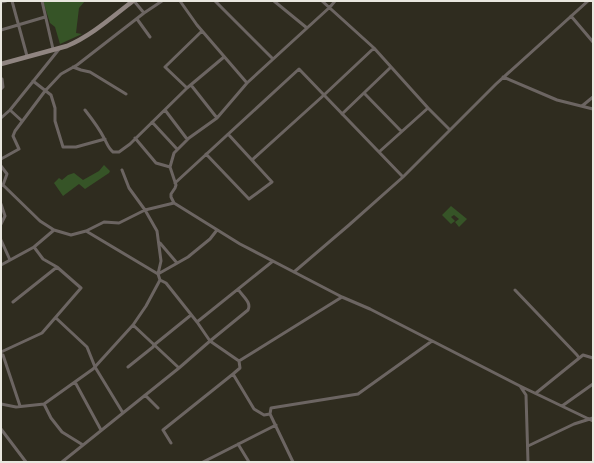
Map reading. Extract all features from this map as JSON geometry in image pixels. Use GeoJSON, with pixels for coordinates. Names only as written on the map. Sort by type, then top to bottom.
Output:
{"type":"FeatureCollection","features":[{"type":"Feature","properties":{"kind":"street"},"geometry":{"type":"LineString","coordinates":[[1,2],[6,1]]}},
{"type":"Feature","properties":{"kind":"street"},"geometry":{"type":"LineString","coordinates":[[12,1],[27,56]]}},
{"type":"Feature","properties":{"kind":"street"},"geometry":{"type":"LineString","coordinates":[[42,1],[53,49]]}},
{"type":"Feature","properties":{"kind":"street"},"geometry":{"type":"LineString","coordinates":[[1,64],[75,42],[83,38],[133,1],[144,13]]}},
{"type":"Feature","properties":{"kind":"street"},"geometry":{"type":"LineString","coordinates":[[1,159],[19,149],[13,136],[15,131],[45,91],[61,74],[73,67],[162,1]]}},
{"type":"Feature","properties":{"kind":"street"},"geometry":{"type":"LineString","coordinates":[[180,1],[197,25],[247,83]]}},
{"type":"Feature","properties":{"kind":"street"},"geometry":{"type":"LineString","coordinates":[[215,1],[273,59]]}},
{"type":"Feature","properties":{"kind":"street"},"geometry":{"type":"LineString","coordinates":[[274,1],[307,28]]}},
{"type":"Feature","properties":{"kind":"street"},"geometry":{"type":"LineString","coordinates":[[322,1],[374,48],[450,130]]}},
{"type":"Feature","properties":{"kind":"street"},"geometry":{"type":"LineString","coordinates":[[335,1],[247,83],[217,118],[187,139],[177,149],[174,153],[170,167],[176,185],[171,194],[174,203],[240,244],[272,261],[342,297],[370,309],[520,386],[592,420]]}},
{"type":"Feature","properties":{"kind":"street"},"geometry":{"type":"LineString","coordinates":[[294,272],[403,177],[504,77],[588,1]]}},
{"type":"Feature","properties":{"kind":"street"},"geometry":{"type":"LineString","coordinates":[[571,16],[593,42]]}},
{"type":"Feature","properties":{"kind":"street"},"geometry":{"type":"LineString","coordinates":[[1,30],[45,17]]}},
{"type":"Feature","properties":{"kind":"street"},"geometry":{"type":"LineString","coordinates":[[137,19],[150,37]]}},
{"type":"Feature","properties":{"kind":"street"},"geometry":{"type":"LineString","coordinates":[[187,88],[165,67],[202,31]]}},
{"type":"Feature","properties":{"kind":"street"},"geometry":{"type":"LineString","coordinates":[[1,118],[10,110],[61,47]]}},
{"type":"Feature","properties":{"kind":"street"},"geometry":{"type":"LineString","coordinates":[[252,160],[374,48]]}},
{"type":"Feature","properties":{"kind":"street"},"geometry":{"type":"LineString","coordinates":[[85,110],[105,139],[109,149],[115,152],[120,150],[135,138],[187,88],[224,57]]}},
{"type":"Feature","properties":{"kind":"street"},"geometry":{"type":"LineString","coordinates":[[73,67],[90,72],[126,94]]}},
{"type":"Feature","properties":{"kind":"street"},"geometry":{"type":"LineString","coordinates":[[342,114],[391,67]]}},
{"type":"Feature","properties":{"kind":"street"},"geometry":{"type":"LineString","coordinates":[[175,183],[299,69],[403,177]]}},
{"type":"Feature","properties":{"kind":"street"},"geometry":{"type":"LineString","coordinates":[[504,77],[557,100],[593,109]]}},
{"type":"Feature","properties":{"kind":"street"},"geometry":{"type":"LineString","coordinates":[[1,89],[3,87],[2,79]]}},
{"type":"Feature","properties":{"kind":"street"},"geometry":{"type":"LineString","coordinates":[[33,82],[51,95],[55,108],[55,121],[63,147],[76,147],[105,139]]}},
{"type":"Feature","properties":{"kind":"street"},"geometry":{"type":"LineString","coordinates":[[191,86],[217,118]]}},
{"type":"Feature","properties":{"kind":"street"},"geometry":{"type":"LineString","coordinates":[[364,93],[401,131]]}},
{"type":"Feature","properties":{"kind":"street"},"geometry":{"type":"LineString","coordinates":[[582,106],[593,97]]}},
{"type":"Feature","properties":{"kind":"street"},"geometry":{"type":"LineString","coordinates":[[379,152],[428,108]]}},
{"type":"Feature","properties":{"kind":"street"},"geometry":{"type":"LineString","coordinates":[[10,110],[22,121]]}},
{"type":"Feature","properties":{"kind":"street"},"geometry":{"type":"LineString","coordinates":[[165,110],[187,139]]}},
{"type":"Feature","properties":{"kind":"street"},"geometry":{"type":"LineString","coordinates":[[152,122],[177,149]]}},
{"type":"Feature","properties":{"kind":"street"},"geometry":{"type":"LineString","coordinates":[[206,154],[249,199],[272,182],[228,134]]}},
{"type":"Feature","properties":{"kind":"street"},"geometry":{"type":"LineString","coordinates":[[135,138],[156,163],[170,167]]}},
{"type":"Feature","properties":{"kind":"street"},"geometry":{"type":"LineString","coordinates":[[1,166],[7,174],[2,186],[40,222],[54,230],[71,236],[86,231],[104,222],[119,223],[145,210],[174,203]]}},
{"type":"Feature","properties":{"kind":"street"},"geometry":{"type":"LineString","coordinates":[[122,170],[129,188],[145,210],[157,231],[161,261],[158,274],[160,280],[166,283],[210,341],[238,361],[240,368],[163,430],[171,443]]}},
{"type":"Feature","properties":{"kind":"street"},"geometry":{"type":"LineString","coordinates":[[1,204],[5,216],[1,224]]}},
{"type":"Feature","properties":{"kind":"street"},"geometry":{"type":"LineString","coordinates":[[1,265],[34,246],[54,230]]}},
{"type":"Feature","properties":{"kind":"street"},"geometry":{"type":"LineString","coordinates":[[158,274],[188,257],[210,239],[217,230]]}},
{"type":"Feature","properties":{"kind":"street"},"geometry":{"type":"LineString","coordinates":[[86,231],[158,274]]}},
{"type":"Feature","properties":{"kind":"street"},"geometry":{"type":"LineString","coordinates":[[1,240],[10,260]]}},
{"type":"Feature","properties":{"kind":"street"},"geometry":{"type":"LineString","coordinates":[[159,242],[177,263]]}},
{"type":"Feature","properties":{"kind":"street"},"geometry":{"type":"LineString","coordinates":[[20,406],[3,355],[1,353],[42,333],[81,288],[56,267],[43,259],[34,246]]}},
{"type":"Feature","properties":{"kind":"street"},"geometry":{"type":"LineString","coordinates":[[197,322],[272,261]]}},
{"type":"Feature","properties":{"kind":"street"},"geometry":{"type":"LineString","coordinates":[[13,302],[56,267]]}},
{"type":"Feature","properties":{"kind":"street"},"geometry":{"type":"LineString","coordinates":[[1,404],[16,407],[44,404],[93,369],[133,325],[146,306],[160,280]]}},
{"type":"Feature","properties":{"kind":"street"},"geometry":{"type":"LineString","coordinates":[[61,462],[179,368],[248,310],[250,307],[249,304],[238,288]]}},
{"type":"Feature","properties":{"kind":"street"},"geometry":{"type":"LineString","coordinates":[[515,290],[579,358]]}},
{"type":"Feature","properties":{"kind":"street"},"geometry":{"type":"LineString","coordinates":[[238,361],[342,297]]}},
{"type":"Feature","properties":{"kind":"street"},"geometry":{"type":"LineString","coordinates":[[128,367],[153,348],[154,345],[191,315]]}},
{"type":"Feature","properties":{"kind":"street"},"geometry":{"type":"LineString","coordinates":[[56,318],[87,347],[95,367],[123,413]]}},
{"type":"Feature","properties":{"kind":"street"},"geometry":{"type":"LineString","coordinates":[[133,325],[179,368]]}},
{"type":"Feature","properties":{"kind":"street"},"geometry":{"type":"LineString","coordinates":[[293,462],[270,414],[271,408],[358,394],[432,341]]}},
{"type":"Feature","properties":{"kind":"street"},"geometry":{"type":"LineString","coordinates":[[536,393],[583,355],[593,358]]}},
{"type":"Feature","properties":{"kind":"street"},"geometry":{"type":"LineString","coordinates":[[233,374],[254,409],[264,414],[270,414]]}},
{"type":"Feature","properties":{"kind":"street"},"geometry":{"type":"LineString","coordinates":[[75,382],[101,430]]}},
{"type":"Feature","properties":{"kind":"street"},"geometry":{"type":"LineString","coordinates":[[562,406],[593,384]]}},
{"type":"Feature","properties":{"kind":"street"},"geometry":{"type":"LineString","coordinates":[[520,386],[526,394],[528,462]]}},
{"type":"Feature","properties":{"kind":"street"},"geometry":{"type":"LineString","coordinates":[[145,395],[158,408]]}},
{"type":"Feature","properties":{"kind":"street"},"geometry":{"type":"LineString","coordinates":[[44,404],[51,418],[62,432],[83,445]]}},
{"type":"Feature","properties":{"kind":"street"},"geometry":{"type":"LineString","coordinates":[[528,446],[574,424],[592,420]]}},
{"type":"Feature","properties":{"kind":"street"},"geometry":{"type":"LineString","coordinates":[[203,462],[276,425]]}},
{"type":"Feature","properties":{"kind":"street"},"geometry":{"type":"LineString","coordinates":[[1,429],[26,462]]}},
{"type":"Feature","properties":{"kind":"street"},"geometry":{"type":"LineString","coordinates":[[238,444],[248,462]]}},
{"type":"Feature","properties":{"kind":"green space"},"geometry":{"type":"Polygon","coordinates":[[[43,1],[85,1],[79,8],[76,33],[82,34],[60,44],[55,27],[50,23],[43,1]]]}},
{"type":"Feature","properties":{"kind":"green space"},"geometry":{"type":"Polygon","coordinates":[[[104,165],[110,171],[109,173],[85,189],[79,184],[63,196],[54,183],[59,178],[62,180],[68,175],[74,173],[83,180],[99,171],[104,165]]]}},
{"type":"Feature","properties":{"kind":"green space"},"geometry":{"type":"Polygon","coordinates":[[[451,206],[467,219],[459,227],[455,222],[459,219],[454,215],[451,217],[455,221],[451,224],[442,215],[451,206]]]}}]}
